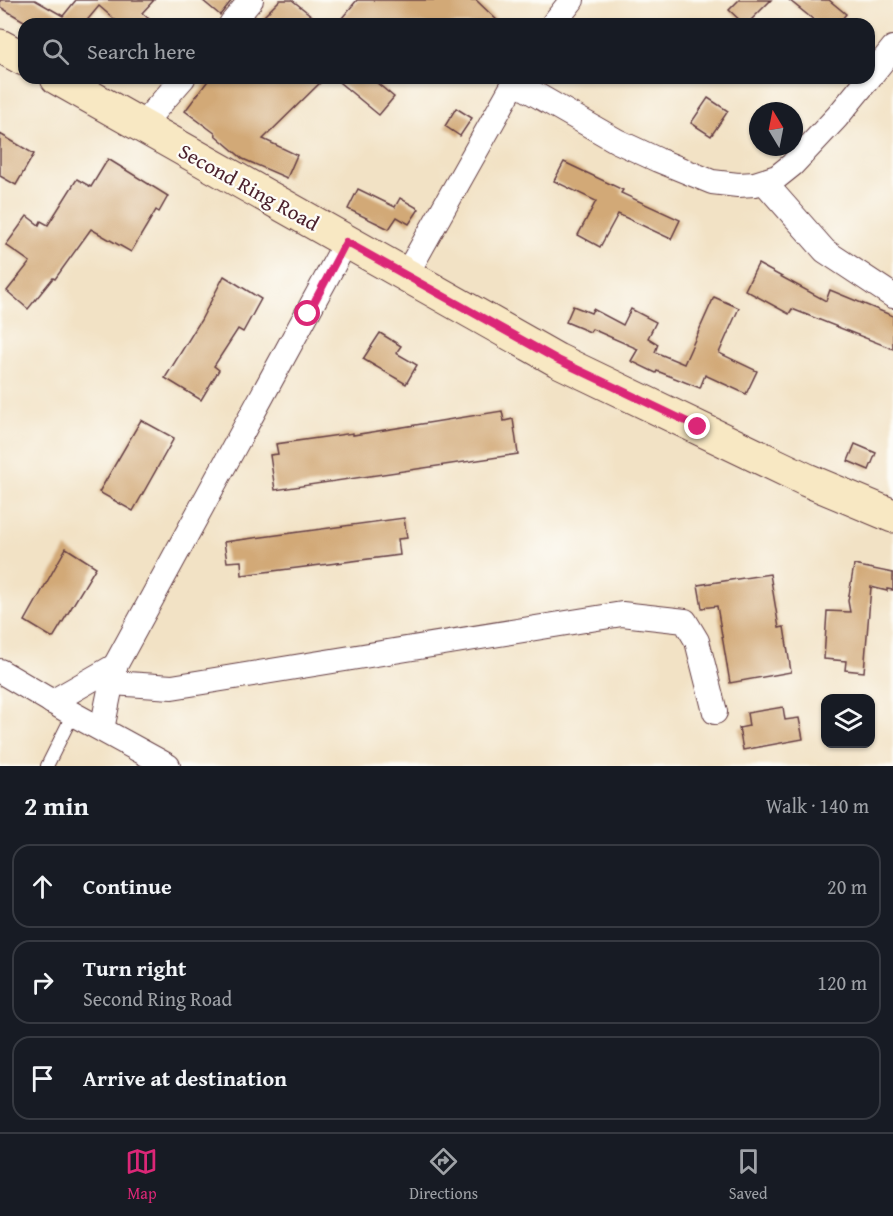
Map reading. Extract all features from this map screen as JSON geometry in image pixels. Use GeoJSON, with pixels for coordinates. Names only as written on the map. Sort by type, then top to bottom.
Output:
{"type":"FeatureCollection","features":[{"type":"Feature","properties":{"kind":"main road"},"geometry":{"type":"LineString","coordinates":[[0,46],[18,56]]}},
{"type":"Feature","properties":{"kind":"main road","name":"Second Ring Road"},"geometry":{"type":"LineString","coordinates":[[68,84],[558,360],[807,480],[893,516]]}},
{"type":"Feature","properties":{"kind":"street"},"geometry":{"type":"LineString","coordinates":[[236,18],[251,0]]}},
{"type":"Feature","properties":{"kind":"street"},"geometry":{"type":"LineString","coordinates":[[558,18],[572,0]]}},
{"type":"Feature","properties":{"kind":"street"},"geometry":{"type":"LineString","coordinates":[[875,70],[893,48]]}},
{"type":"Feature","properties":{"kind":"street"},"geometry":{"type":"LineString","coordinates":[[141,126],[178,84]]}},
{"type":"Feature","properties":{"kind":"street"},"geometry":{"type":"LineString","coordinates":[[406,275],[513,84]]}},
{"type":"Feature","properties":{"kind":"street"},"geometry":{"type":"LineString","coordinates":[[522,84],[617,141],[712,182],[738,185],[764,182],[777,177],[792,165],[864,84]]}},
{"type":"Feature","properties":{"kind":"street"},"geometry":{"type":"LineString","coordinates":[[764,182],[825,251],[893,296]]}},
{"type":"Feature","properties":{"kind":"street"},"geometry":{"type":"LineString","coordinates":[[102,729],[113,674],[346,242]]}},
{"type":"Feature","properties":{"kind":"street"},"geometry":{"type":"LineString","coordinates":[[52,702],[113,674],[172,687],[622,614],[685,621],[697,641],[715,712]]}},
{"type":"Feature","properties":{"kind":"street"},"geometry":{"type":"LineString","coordinates":[[0,671],[168,766]]}},
{"type":"Feature","properties":{"kind":"lane"},"geometry":{"type":"LineString","coordinates":[[47,766],[73,714]]}},
{"type":"Feature","properties":{"kind":"building"},"geometry":{"type":"Polygon","coordinates":[[[0,0],[35,0],[63,16],[76,0],[154,0],[142,13],[148,18],[113,18],[99,6],[89,18],[19,18],[0,7],[0,0]]]}},
{"type":"Feature","properties":{"kind":"building"},"geometry":{"type":"Polygon","coordinates":[[[202,0],[232,0],[220,15],[202,0]]]}},
{"type":"Feature","properties":{"kind":"building"},"geometry":{"type":"Polygon","coordinates":[[[280,0],[292,0],[314,18],[262,18],[280,0]]]}},
{"type":"Feature","properties":{"kind":"building"},"geometry":{"type":"Polygon","coordinates":[[[357,0],[476,0],[495,18],[342,18],[357,0]]]}},
{"type":"Feature","properties":{"kind":"building"},"geometry":{"type":"Polygon","coordinates":[[[739,0],[771,0],[753,18],[738,18],[729,10],[739,0]]]}},
{"type":"Feature","properties":{"kind":"building"},"geometry":{"type":"Polygon","coordinates":[[[789,0],[829,0],[846,14],[843,18],[812,18],[789,0]]]}},
{"type":"Feature","properties":{"kind":"building"},"geometry":{"type":"Polygon","coordinates":[[[205,84],[319,84],[263,139],[297,155],[287,178],[243,159],[216,134],[185,111],[205,84]]]}},
{"type":"Feature","properties":{"kind":"building"},"geometry":{"type":"Polygon","coordinates":[[[341,84],[378,84],[394,97],[379,115],[341,84]]]}},
{"type":"Feature","properties":{"kind":"building"},"geometry":{"type":"Polygon","coordinates":[[[708,98],[728,111],[711,136],[691,123],[708,98]]]}},
{"type":"Feature","properties":{"kind":"building"},"geometry":{"type":"Polygon","coordinates":[[[456,108],[472,118],[460,136],[445,126],[456,108]]]}},
{"type":"Feature","properties":{"kind":"building"},"geometry":{"type":"Polygon","coordinates":[[[0,134],[34,154],[16,185],[0,176],[0,134]]]}},
{"type":"Feature","properties":{"kind":"building"},"geometry":{"type":"Polygon","coordinates":[[[108,159],[168,196],[159,212],[156,210],[131,252],[91,229],[55,279],[53,278],[28,309],[7,291],[30,262],[6,245],[27,216],[39,225],[41,221],[48,225],[77,179],[91,187],[108,159]]]}},
{"type":"Feature","properties":{"kind":"building"},"geometry":{"type":"Polygon","coordinates":[[[564,162],[623,190],[621,193],[680,220],[671,239],[618,214],[600,247],[578,235],[596,201],[554,181],[564,162]]]}},
{"type":"Feature","properties":{"kind":"building"},"geometry":{"type":"Polygon","coordinates":[[[358,189],[395,207],[400,198],[419,209],[409,224],[397,217],[389,229],[348,209],[358,189]]]}},
{"type":"Feature","properties":{"kind":"building"},"geometry":{"type":"Polygon","coordinates":[[[758,264],[826,301],[830,290],[893,316],[893,349],[792,309],[789,314],[745,290],[758,264]]]}},
{"type":"Feature","properties":{"kind":"building"},"geometry":{"type":"Polygon","coordinates":[[[224,276],[261,299],[243,332],[238,329],[214,366],[219,370],[201,400],[165,378],[201,320],[224,276]]]}},
{"type":"Feature","properties":{"kind":"building"},"geometry":{"type":"Polygon","coordinates":[[[714,297],[739,308],[719,353],[757,371],[746,394],[705,375],[700,388],[657,371],[656,373],[631,361],[638,349],[592,329],[590,332],[566,322],[573,306],[591,313],[593,309],[623,325],[631,309],[656,322],[648,338],[658,344],[655,352],[684,364],[714,297]]]}},
{"type":"Feature","properties":{"kind":"building"},"geometry":{"type":"Polygon","coordinates":[[[380,333],[401,346],[396,353],[417,365],[406,384],[363,359],[380,333]]]}},
{"type":"Feature","properties":{"kind":"building"},"geometry":{"type":"Polygon","coordinates":[[[502,411],[504,421],[513,419],[518,454],[275,490],[270,455],[278,454],[276,444],[353,433],[353,435],[502,411]]]}},
{"type":"Feature","properties":{"kind":"building"},"geometry":{"type":"Polygon","coordinates":[[[141,420],[174,438],[133,511],[99,492],[141,420]]]}},
{"type":"Feature","properties":{"kind":"building"},"geometry":{"type":"Polygon","coordinates":[[[855,444],[876,453],[869,470],[848,461],[855,444]]]}},
{"type":"Feature","properties":{"kind":"building"},"geometry":{"type":"Polygon","coordinates":[[[404,518],[407,538],[398,539],[400,555],[242,575],[241,561],[227,562],[224,542],[404,518]]]}},
{"type":"Feature","properties":{"kind":"building"},"geometry":{"type":"Polygon","coordinates":[[[66,548],[96,567],[53,638],[25,621],[66,548]]]}},
{"type":"Feature","properties":{"kind":"building"},"geometry":{"type":"Polygon","coordinates":[[[854,565],[893,573],[893,590],[887,589],[887,591],[871,587],[864,672],[845,670],[846,661],[824,659],[827,611],[850,612],[848,601],[854,565]]]}},
{"type":"Feature","properties":{"kind":"building"},"geometry":{"type":"Polygon","coordinates":[[[770,574],[779,628],[784,627],[791,672],[730,683],[717,606],[702,608],[698,585],[770,574]]]}},
{"type":"Feature","properties":{"kind":"building"},"geometry":{"type":"Polygon","coordinates":[[[783,707],[785,720],[799,718],[803,739],[743,750],[739,728],[749,726],[747,713],[783,707]]]}},
{"type":"Feature","properties":{"kind":"route"},"geometry":{"type":"LineString","coordinates":[[308,314],[346,242],[558,360],[698,427]]}}]}
